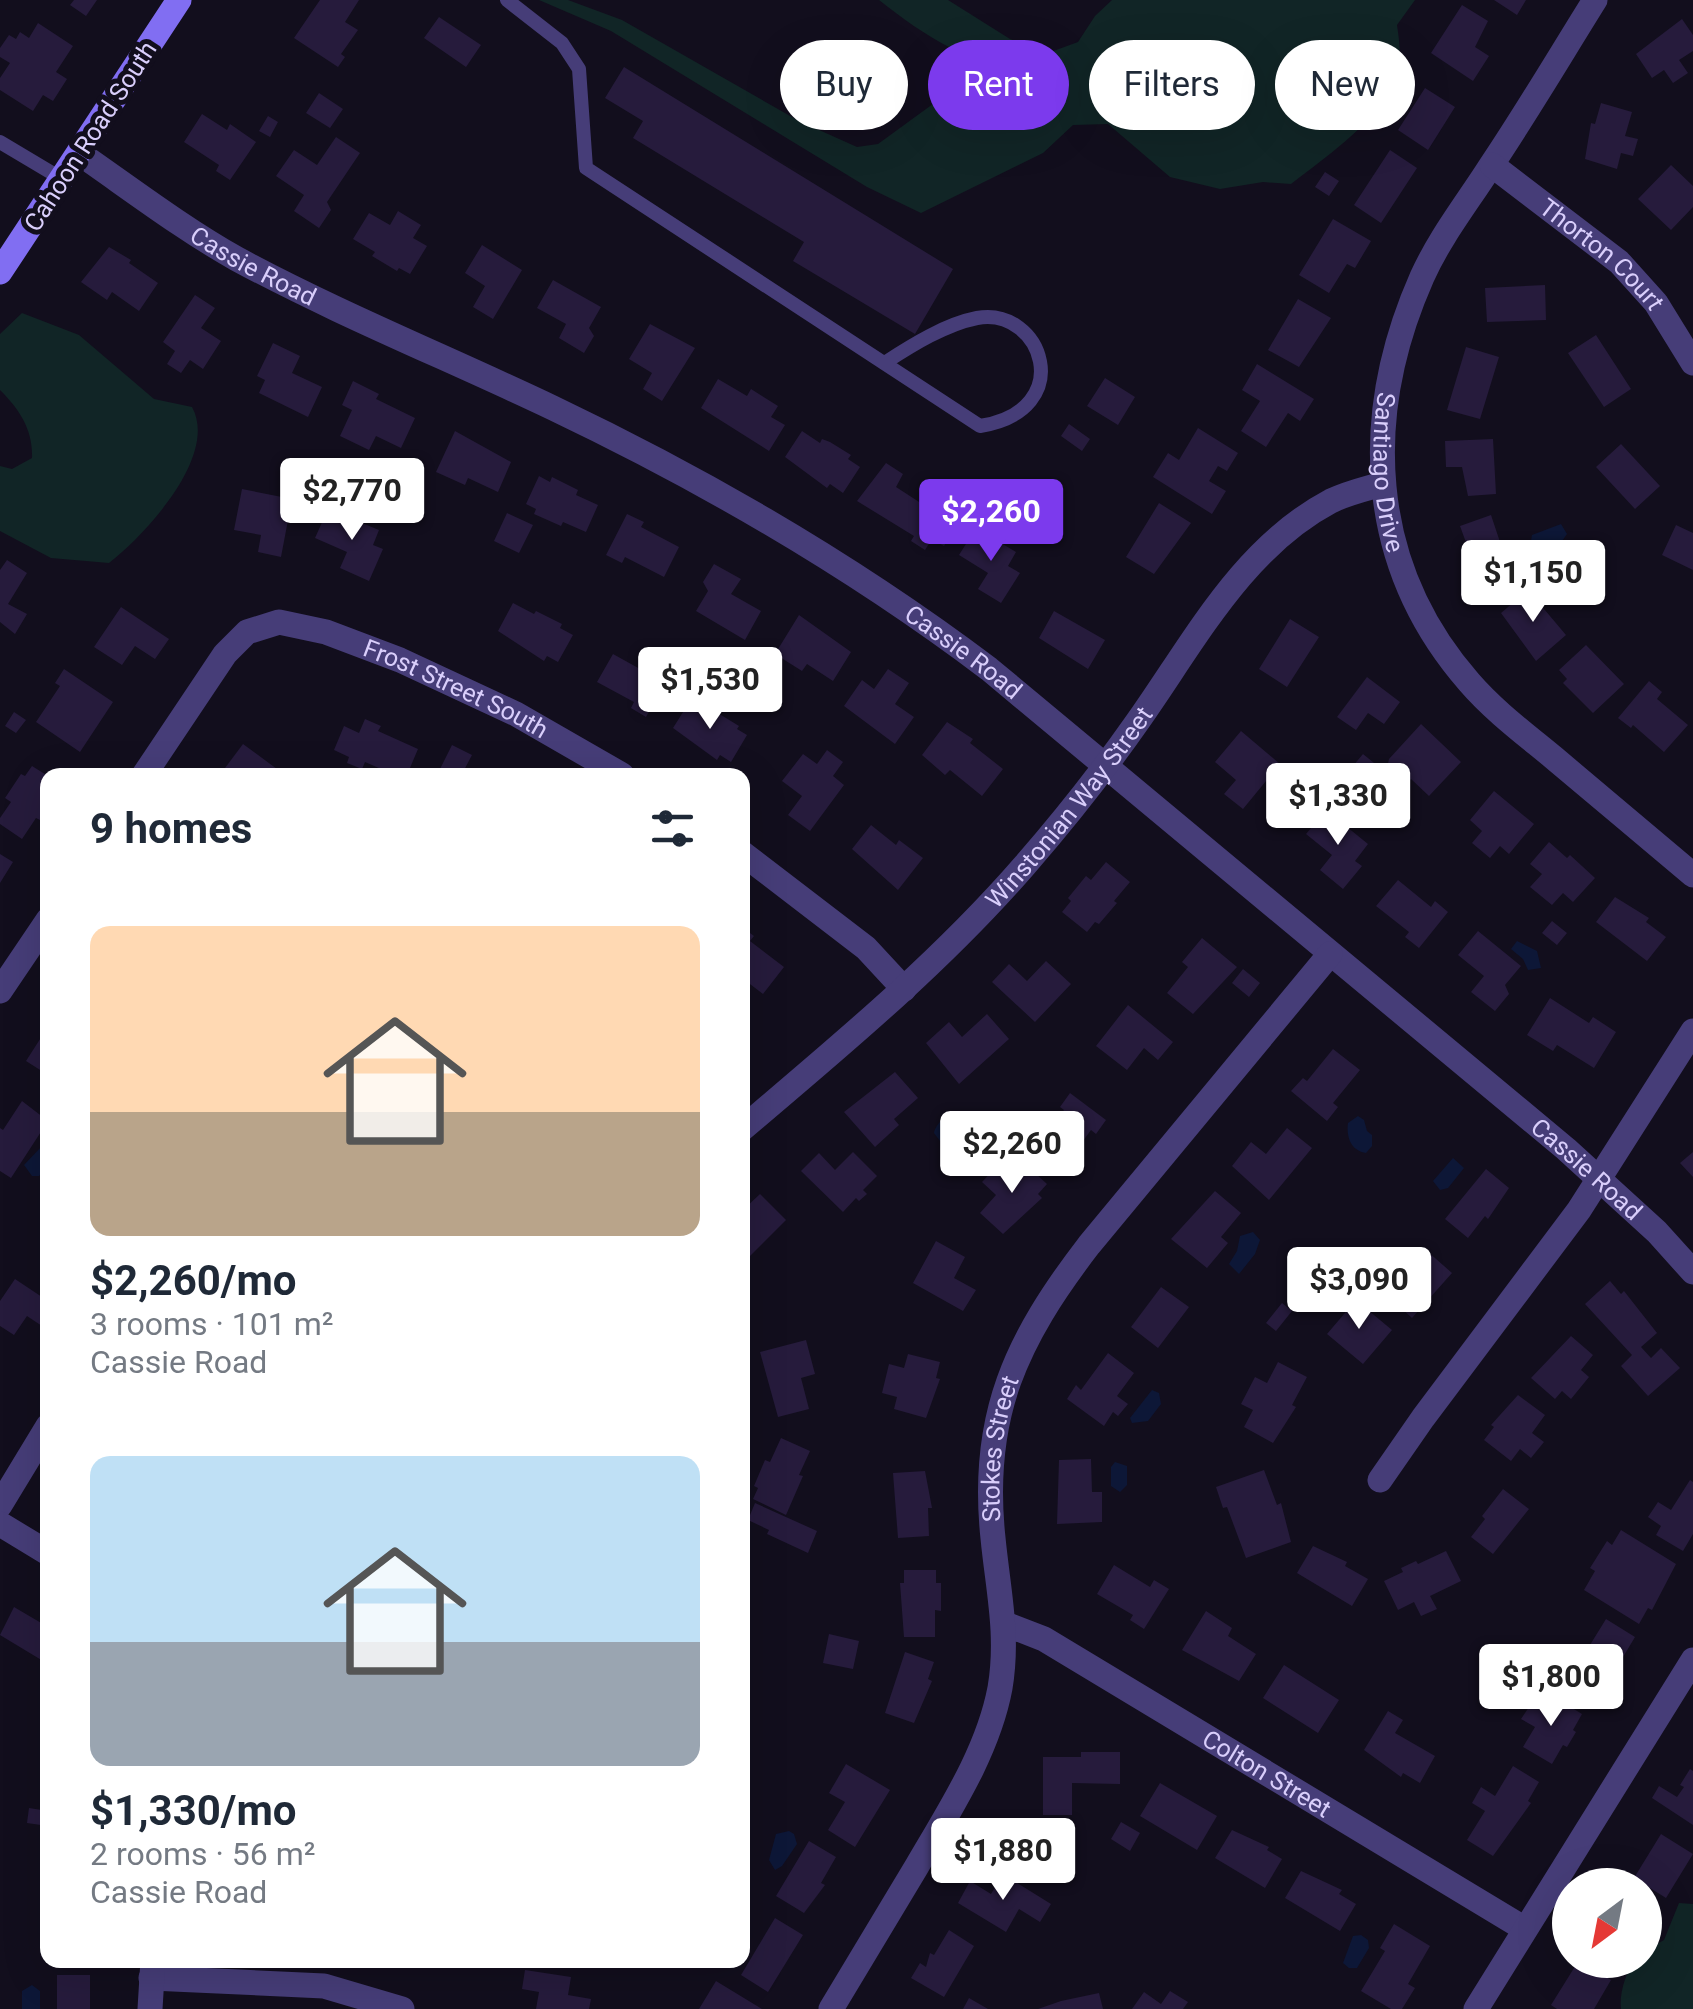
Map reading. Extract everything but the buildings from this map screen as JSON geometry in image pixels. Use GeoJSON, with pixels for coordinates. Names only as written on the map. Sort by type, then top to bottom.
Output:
{"type":"FeatureCollection","features":[{"type":"Feature","properties":{"kind":"main road","name":"Cahoon Road South"},"geometry":{"type":"LineString","coordinates":[[0,272],[179,0]]}},
{"type":"Feature","properties":{"kind":"street","name":"Santiago Drive"},"geometry":{"type":"LineString","coordinates":[[1595,0],[1435,251],[1413,299],[1388,384],[1380,442],[1382,484],[1392,534],[1416,600],[1441,646],[1470,683],[1517,728],[1693,876]]}},
{"type":"Feature","properties":{"kind":"street","name":"Cassie Road"},"geometry":{"type":"LineString","coordinates":[[79,153],[236,258],[557,410],[798,539],[929,623],[1599,1179],[1657,1232],[1693,1272]]}},
{"type":"Feature","properties":{"kind":"street","name":"Thorton Court"},"geometry":{"type":"LineString","coordinates":[[1492,165],[1618,262],[1656,303],[1693,363]]}},
{"type":"Feature","properties":{"kind":"street","name":"Winstonian Way Street"},"geometry":{"type":"LineString","coordinates":[[750,1122],[904,989],[981,914],[1104,767],[1251,564],[1314,511],[1336,499],[1382,484]]}},
{"type":"Feature","properties":{"kind":"street","name":"Frost Street South"},"geometry":{"type":"LineString","coordinates":[[149,768],[225,654],[247,632],[279,622],[326,632],[400,660],[516,714],[610,768]]}},
{"type":"Feature","properties":{"kind":"street"},"geometry":{"type":"LineString","coordinates":[[750,859],[866,948],[904,989]]}},
{"type":"Feature","properties":{"kind":"street"},"geometry":{"type":"LineString","coordinates":[[0,991],[40,932]]}},
{"type":"Feature","properties":{"kind":"street","name":"Stokes Street"},"geometry":{"type":"LineString","coordinates":[[832,2009],[969,1773],[1000,1690],[1006,1624],[992,1536],[990,1488],[998,1412],[1018,1352],[1062,1279],[1330,954]]}},
{"type":"Feature","properties":{"kind":"street"},"geometry":{"type":"LineString","coordinates":[[1380,1480],[1599,1179],[1693,1031]]}},
{"type":"Feature","properties":{"kind":"street"},"geometry":{"type":"LineString","coordinates":[[0,1505],[40,1439]]}},
{"type":"Feature","properties":{"kind":"street"},"geometry":{"type":"LineString","coordinates":[[0,1524],[40,1548]]}},
{"type":"Feature","properties":{"kind":"street","name":"Colton Street"},"geometry":{"type":"LineString","coordinates":[[1006,1624],[1044,1638],[1525,1929]]}},
{"type":"Feature","properties":{"kind":"street"},"geometry":{"type":"LineString","coordinates":[[1476,2009],[1693,1660]]}},
{"type":"Feature","properties":{"kind":"street"},"geometry":{"type":"LineString","coordinates":[[150,2009],[152,1969],[324,1986],[402,2009]]}},
{"type":"Feature","properties":{"kind":"lane"},"geometry":{"type":"LineString","coordinates":[[506,0],[562,43],[579,69],[586,168],[886,362],[947,408],[980,426],[1006,422],[1028,406],[1038,388],[1042,357],[1029,337],[1002,318],[977,318],[920,342],[886,362]]}},
{"type":"Feature","properties":{"kind":"lane"},"geometry":{"type":"LineString","coordinates":[[0,142],[62,178]]}},
{"type":"Feature","properties":{"kind":"green space"},"geometry":{"type":"Polygon","coordinates":[[[539,0],[568,0],[622,20],[780,110],[780,130],[819,130],[857,147],[878,144],[897,130],[908,130],[908,122],[928,108],[928,130],[1068,130],[1043,153],[921,213],[867,187],[611,31],[539,0]]]}},
{"type":"Feature","properties":{"kind":"green space"},"geometry":{"type":"Polygon","coordinates":[[[879,0],[948,0],[1010,39],[936,40],[879,0]]]}},
{"type":"Feature","properties":{"kind":"green space"},"geometry":{"type":"Polygon","coordinates":[[[1112,0],[1415,0],[1397,25],[1399,40],[1275,40],[1275,130],[1356,130],[1291,184],[1263,182],[1220,189],[1170,177],[1115,130],[1255,130],[1255,40],[1089,40],[1089,125],[1069,129],[1069,45],[1078,42],[1095,16],[1112,0]]]}},
{"type":"Feature","properties":{"kind":"green space"},"geometry":{"type":"Polygon","coordinates":[[[22,313],[79,335],[154,399],[192,407],[198,427],[187,471],[158,514],[109,563],[51,558],[0,531],[0,466],[12,469],[32,458],[24,421],[0,390],[0,334],[22,313]]]}},
{"type":"Feature","properties":{"kind":"green space"},"geometry":{"type":"Polygon","coordinates":[[[1679,1903],[1693,1904],[1693,2009],[1621,2009],[1626,1978],[1662,1978],[1664,1940],[1679,1903]]]}},
{"type":"Feature","properties":{"kind":"water"},"geometry":{"type":"Polygon","coordinates":[[[1561,524],[1567,534],[1562,541],[1537,552],[1530,546],[1532,535],[1561,524]]]}},
{"type":"Feature","properties":{"kind":"water"},"geometry":{"type":"Polygon","coordinates":[[[1517,941],[1537,951],[1541,968],[1528,970],[1523,959],[1511,949],[1517,941]]]}},
{"type":"Feature","properties":{"kind":"water"},"geometry":{"type":"Polygon","coordinates":[[[959,1111],[966,1118],[964,1127],[950,1140],[940,1141],[934,1133],[937,1125],[947,1115],[959,1111]]]}},
{"type":"Feature","properties":{"kind":"water"},"geometry":{"type":"Polygon","coordinates":[[[1358,1116],[1372,1135],[1372,1146],[1366,1153],[1353,1146],[1349,1138],[1348,1123],[1358,1116]]]}},
{"type":"Feature","properties":{"kind":"water"},"geometry":{"type":"Polygon","coordinates":[[[40,1148],[39,1176],[32,1176],[24,1165],[40,1148]]]}},
{"type":"Feature","properties":{"kind":"water"},"geometry":{"type":"Polygon","coordinates":[[[1453,1158],[1464,1168],[1448,1188],[1440,1190],[1433,1181],[1453,1158]]]}},
{"type":"Feature","properties":{"kind":"water"},"geometry":{"type":"Polygon","coordinates":[[[1253,1232],[1260,1240],[1255,1254],[1239,1274],[1229,1264],[1240,1236],[1253,1232]]]}},
{"type":"Feature","properties":{"kind":"water"},"geometry":{"type":"Polygon","coordinates":[[[1152,1390],[1159,1393],[1161,1404],[1148,1421],[1132,1423],[1130,1418],[1152,1390]]]}},
{"type":"Feature","properties":{"kind":"water"},"geometry":{"type":"Polygon","coordinates":[[[1115,1462],[1127,1466],[1127,1485],[1120,1492],[1111,1486],[1111,1467],[1115,1462]]]}},
{"type":"Feature","properties":{"kind":"water"},"geometry":{"type":"Polygon","coordinates":[[[789,1831],[797,1844],[775,1870],[769,1860],[776,1834],[789,1831]]]}},
{"type":"Feature","properties":{"kind":"water"},"geometry":{"type":"Polygon","coordinates":[[[1361,1935],[1368,1940],[1369,1948],[1357,1968],[1349,1968],[1343,1963],[1353,1936],[1361,1935]]]}},
{"type":"Feature","properties":{"kind":"water"},"geometry":{"type":"Polygon","coordinates":[[[32,1985],[40,1991],[40,2009],[22,2009],[22,1991],[32,1985]]]}}]}
